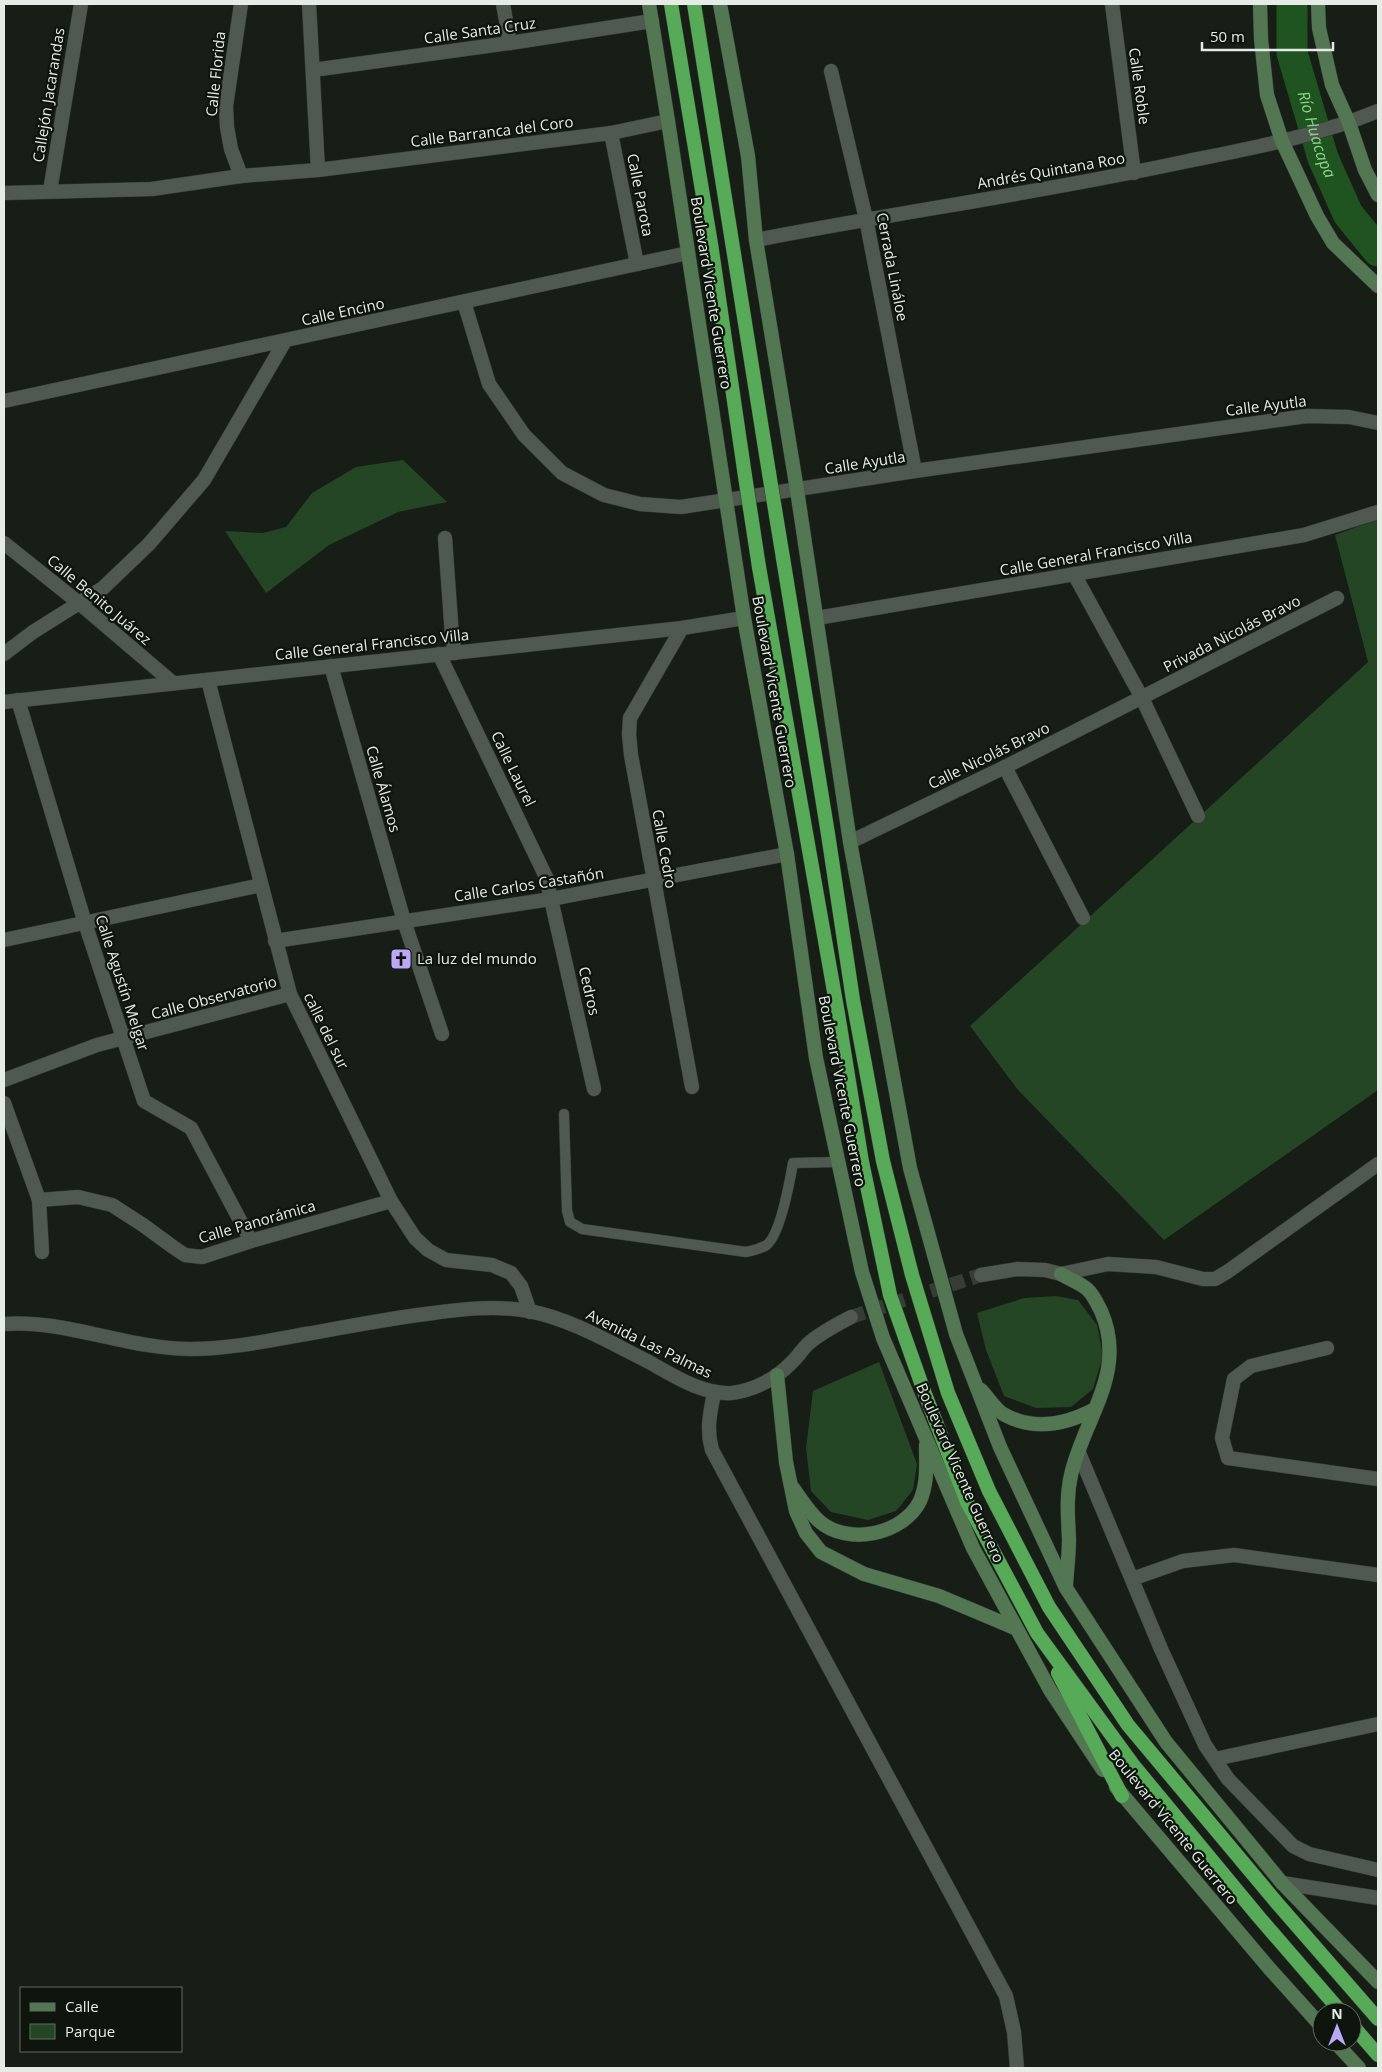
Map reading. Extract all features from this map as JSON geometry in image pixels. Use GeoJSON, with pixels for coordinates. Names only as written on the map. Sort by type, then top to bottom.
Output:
{"type":"FeatureCollection","features":[{"type":"Feature","properties":{"kind":"highway","name":"Boulevard Vicente Guerrero"},"geometry":{"type":"LineString","coordinates":[[671,4],[711,244],[759,567],[838,1014],[862,1162],[890,1295],[925,1394],[967,1502],[1037,1633],[1134,1766],[1258,1916],[1332,2002]]}},
{"type":"Feature","properties":{"kind":"highway","name":"Boulevard Vicente Guerrero"},"geometry":{"type":"LineString","coordinates":[[694,4],[827,825],[853,1000],[884,1161],[912,1275],[948,1392],[989,1491],[1049,1607],[1128,1725],[1277,1903],[1378,2018]]}},
{"type":"Feature","properties":{"kind":"highway"},"geometry":{"type":"LineString","coordinates":[[1037,1633],[1122,1796]]}},
{"type":"Feature","properties":{"kind":"highway"},"geometry":{"type":"LineString","coordinates":[[1362,2037],[1378,2055]]}},
{"type":"Feature","properties":{"kind":"main road","name":"Boulevard Vicente Guerrero"},"geometry":{"type":"LineString","coordinates":[[649,4],[744,618],[787,854],[816,1058],[862,1272],[883,1338],[973,1548],[1015,1628],[1078,1735],[1122,1796],[1312,2015]]}},
{"type":"Feature","properties":{"kind":"main road"},"geometry":{"type":"LineString","coordinates":[[720,4],[748,156],[756,240],[817,618],[850,842],[910,1168],[956,1334],[1000,1447],[1066,1588],[1166,1742],[1282,1883],[1378,1982]]}},
{"type":"Feature","properties":{"kind":"main road"},"geometry":{"type":"LineString","coordinates":[[1260,4],[1261,39],[1267,95],[1287,140],[1316,216],[1333,243],[1378,286]]}},
{"type":"Feature","properties":{"kind":"main road"},"geometry":{"type":"LineString","coordinates":[[1318,4],[1319,28],[1332,85],[1344,124],[1378,195]]}},
{"type":"Feature","properties":{"kind":"main road"},"geometry":{"type":"LineString","coordinates":[[1061,1274],[1089,1290],[1107,1324],[1110,1367],[1071,1474],[1066,1508],[1069,1540],[1066,1588]]}},
{"type":"Feature","properties":{"kind":"main road"},"geometry":{"type":"LineString","coordinates":[[777,1375],[789,1483],[796,1511],[806,1532],[821,1552],[838,1563],[864,1574],[939,1596],[1015,1628]]}},
{"type":"Feature","properties":{"kind":"main road"},"geometry":{"type":"LineString","coordinates":[[975,1384],[1004,1415],[1023,1422],[1058,1424],[1076,1420],[1095,1409]]}},
{"type":"Feature","properties":{"kind":"main road"},"geometry":{"type":"LineString","coordinates":[[789,1483],[820,1522],[838,1531],[857,1536],[880,1532],[910,1515],[919,1502],[927,1480],[925,1436]]}},
{"type":"Feature","properties":{"kind":"main road"},"geometry":{"type":"LineString","coordinates":[[1344,2052],[1359,2068]]}},
{"type":"Feature","properties":{"kind":"street","name":"Callejón Jacarandas"},"geometry":{"type":"LineString","coordinates":[[50,191],[81,4]]}},
{"type":"Feature","properties":{"kind":"street","name":"Calle Florida"},"geometry":{"type":"LineString","coordinates":[[241,4],[226,106],[226,127],[231,149],[241,176]]}},
{"type":"Feature","properties":{"kind":"street"},"geometry":{"type":"LineString","coordinates":[[309,4],[318,170]]}},
{"type":"Feature","properties":{"kind":"street"},"geometry":{"type":"LineString","coordinates":[[503,4],[510,44]]}},
{"type":"Feature","properties":{"kind":"street","name":"Calle Roble"},"geometry":{"type":"LineString","coordinates":[[1112,4],[1134,173]]}},
{"type":"Feature","properties":{"kind":"street","name":"Calle Santa Cruz"},"geometry":{"type":"LineString","coordinates":[[313,70],[510,44],[652,22]]}},
{"type":"Feature","properties":{"kind":"street","name":"Cerrada Lináloe"},"geometry":{"type":"LineString","coordinates":[[831,71],[866,219],[915,471]]}},
{"type":"Feature","properties":{"kind":"street","name":"Andrés Quintana Roo"},"geometry":{"type":"LineString","coordinates":[[756,240],[1134,173],[1287,140],[1344,124],[1378,111]]}},
{"type":"Feature","properties":{"kind":"street","name":"Calle Barranca del Coro"},"geometry":{"type":"LineString","coordinates":[[4,193],[152,189],[241,176],[318,170],[611,133],[668,121]]}},
{"type":"Feature","properties":{"kind":"street","name":"Calle Parota"},"geometry":{"type":"LineString","coordinates":[[611,133],[637,264]]}},
{"type":"Feature","properties":{"kind":"street","name":"Calle Encino"},"geometry":{"type":"LineString","coordinates":[[4,401],[688,253]]}},
{"type":"Feature","properties":{"kind":"street","name":"Calle Ayutla"},"geometry":{"type":"LineString","coordinates":[[464,302],[488,384],[524,435],[562,473],[604,495],[640,504],[681,507],[915,471],[1306,416],[1349,418],[1378,423]]}},
{"type":"Feature","properties":{"kind":"street"},"geometry":{"type":"LineString","coordinates":[[4,654],[33,632],[103,588],[149,544],[204,480],[285,341]]}},
{"type":"Feature","properties":{"kind":"street","name":"Calle General Francisco Villa"},"geometry":{"type":"LineString","coordinates":[[817,618],[1304,535],[1378,512]]}},
{"type":"Feature","properties":{"kind":"street"},"geometry":{"type":"LineString","coordinates":[[445,538],[452,636],[455,653]]}},
{"type":"Feature","properties":{"kind":"street","name":"Calle Benito Juárez"},"geometry":{"type":"LineString","coordinates":[[4,543],[79,603],[173,683]]}},
{"type":"Feature","properties":{"kind":"street"},"geometry":{"type":"LineString","coordinates":[[1074,574],[1142,698],[1198,816]]}},
{"type":"Feature","properties":{"kind":"street","name":"Privada Nicolás Bravo"},"geometry":{"type":"LineString","coordinates":[[1142,698],[1337,598]]}},
{"type":"Feature","properties":{"kind":"street","name":"Calle General Francisco Villa"},"geometry":{"type":"LineString","coordinates":[[4,702],[682,628],[744,618]]}},
{"type":"Feature","properties":{"kind":"street","name":"Calle Cedro"},"geometry":{"type":"LineString","coordinates":[[682,628],[630,718],[629,734],[631,755],[692,1087]]}},
{"type":"Feature","properties":{"kind":"street","name":"Calle Laurel"},"geometry":{"type":"LineString","coordinates":[[439,654],[535,852],[546,877],[551,899]]}},
{"type":"Feature","properties":{"kind":"street","name":"Calle Álamos"},"geometry":{"type":"LineString","coordinates":[[330,666],[404,920],[442,1034]]}},
{"type":"Feature","properties":{"kind":"street","name":"calle del sur"},"geometry":{"type":"LineString","coordinates":[[208,680],[290,994],[391,1201],[415,1238],[428,1250],[446,1260],[492,1265],[511,1273],[521,1286],[530,1312]]}},
{"type":"Feature","properties":{"kind":"street","name":"Calle Nicolás Bravo"},"geometry":{"type":"LineString","coordinates":[[850,842],[1142,698]]}},
{"type":"Feature","properties":{"kind":"street","name":"Calle Agustín Melgar"},"geometry":{"type":"LineString","coordinates":[[18,700],[85,923],[144,1101],[191,1128],[251,1241]]}},
{"type":"Feature","properties":{"kind":"street"},"geometry":{"type":"LineString","coordinates":[[1005,767],[1083,918]]}},
{"type":"Feature","properties":{"kind":"street","name":"Calle Carlos Castañón"},"geometry":{"type":"LineString","coordinates":[[275,941],[551,899],[787,854]]}},
{"type":"Feature","properties":{"kind":"street"},"geometry":{"type":"LineString","coordinates":[[4,940],[261,885]]}},
{"type":"Feature","properties":{"kind":"street","name":"Cedros"},"geometry":{"type":"LineString","coordinates":[[551,899],[594,1089]]}},
{"type":"Feature","properties":{"kind":"street","name":"Calle Observatorio"},"geometry":{"type":"LineString","coordinates":[[4,1080],[97,1045],[290,994]]}},
{"type":"Feature","properties":{"kind":"street"},"geometry":{"type":"LineString","coordinates":[[4,1103],[39,1200],[42,1252]]}},
{"type":"Feature","properties":{"kind":"street"},"geometry":{"type":"LineString","coordinates":[[981,1275],[1018,1269],[1044,1270],[1061,1274],[1108,1264],[1156,1267],[1190,1277],[1215,1279],[1378,1164]]}},
{"type":"Feature","properties":{"kind":"street","name":"Calle Panorámica"},"geometry":{"type":"LineString","coordinates":[[39,1200],[78,1197],[112,1205],[185,1254],[202,1257],[391,1201]]}},
{"type":"Feature","properties":{"kind":"street","name":"Avenida Las Palmas"},"geometry":{"type":"LineString","coordinates":[[4,1324],[21,1323],[46,1326],[156,1348],[192,1349],[265,1342],[386,1319],[471,1308],[497,1308],[530,1312],[562,1321],[714,1393],[734,1392],[759,1386],[791,1364],[808,1344],[828,1329],[851,1317]]}},
{"type":"Feature","properties":{"kind":"street"},"geometry":{"type":"LineString","coordinates":[[1327,1348],[1251,1366],[1234,1379],[1222,1438],[1228,1458],[1378,1479]]}},
{"type":"Feature","properties":{"kind":"street"},"geometry":{"type":"LineString","coordinates":[[714,1393],[708,1423],[708,1436],[712,1450],[1006,1996],[1014,2032],[1017,2068]]}},
{"type":"Feature","properties":{"kind":"street"},"geometry":{"type":"LineString","coordinates":[[1079,1453],[1161,1649],[1205,1745],[1228,1779],[1293,1846],[1309,1854],[1378,1870]]}},
{"type":"Feature","properties":{"kind":"street"},"geometry":{"type":"LineString","coordinates":[[1132,1579],[1183,1561],[1234,1555],[1378,1575]]}},
{"type":"Feature","properties":{"kind":"street"},"geometry":{"type":"LineString","coordinates":[[1215,1759],[1378,1724]]}},
{"type":"Feature","properties":{"kind":"street"},"geometry":{"type":"LineString","coordinates":[[1282,1883],[1378,1898]]}},
{"type":"Feature","properties":{"kind":"lane"},"geometry":{"type":"LineString","coordinates":[[564,1114],[567,1211],[570,1222],[582,1229],[746,1252],[766,1246],[775,1232],[784,1208],[793,1163],[838,1162]]}},
{"type":"Feature","properties":{"kind":"green space"},"geometry":{"type":"Polygon","coordinates":[[[403,460],[447,502],[398,512],[329,545],[266,593],[225,531],[263,533],[286,527],[312,493],[356,467],[403,460]]]}},
{"type":"Feature","properties":{"kind":"green space"},"geometry":{"type":"Polygon","coordinates":[[[1378,519],[1378,1090],[1164,1240],[1018,1090],[970,1026],[1368,662],[1335,535],[1378,519]]]}},
{"type":"Feature","properties":{"kind":"green space"},"geometry":{"type":"Polygon","coordinates":[[[1056,1296],[1078,1300],[1097,1325],[1103,1356],[1093,1389],[1071,1407],[1036,1408],[1004,1396],[986,1350],[977,1313],[1024,1298],[1056,1296]]]}},
{"type":"Feature","properties":{"kind":"green space"},"geometry":{"type":"Polygon","coordinates":[[[879,1362],[917,1464],[913,1490],[896,1511],[868,1520],[831,1512],[811,1491],[806,1448],[813,1391],[879,1362]]]}},
{"type":"Feature","properties":{"kind":"waterway","name":"Río Huacapa"},"geometry":{"type":"LineString","coordinates":[[1292,4],[1292,53],[1323,158],[1348,214],[1378,251]]}},
{"type":"Feature","properties":{"kind":"tunnel"},"geometry":{"type":"LineString","coordinates":[[851,1317],[981,1275]]}},
{"type":"Feature","properties":{"kind":"place","name":"La luz del mundo"},"geometry":{"type":"Point","coordinates":[401,959]}}]}
